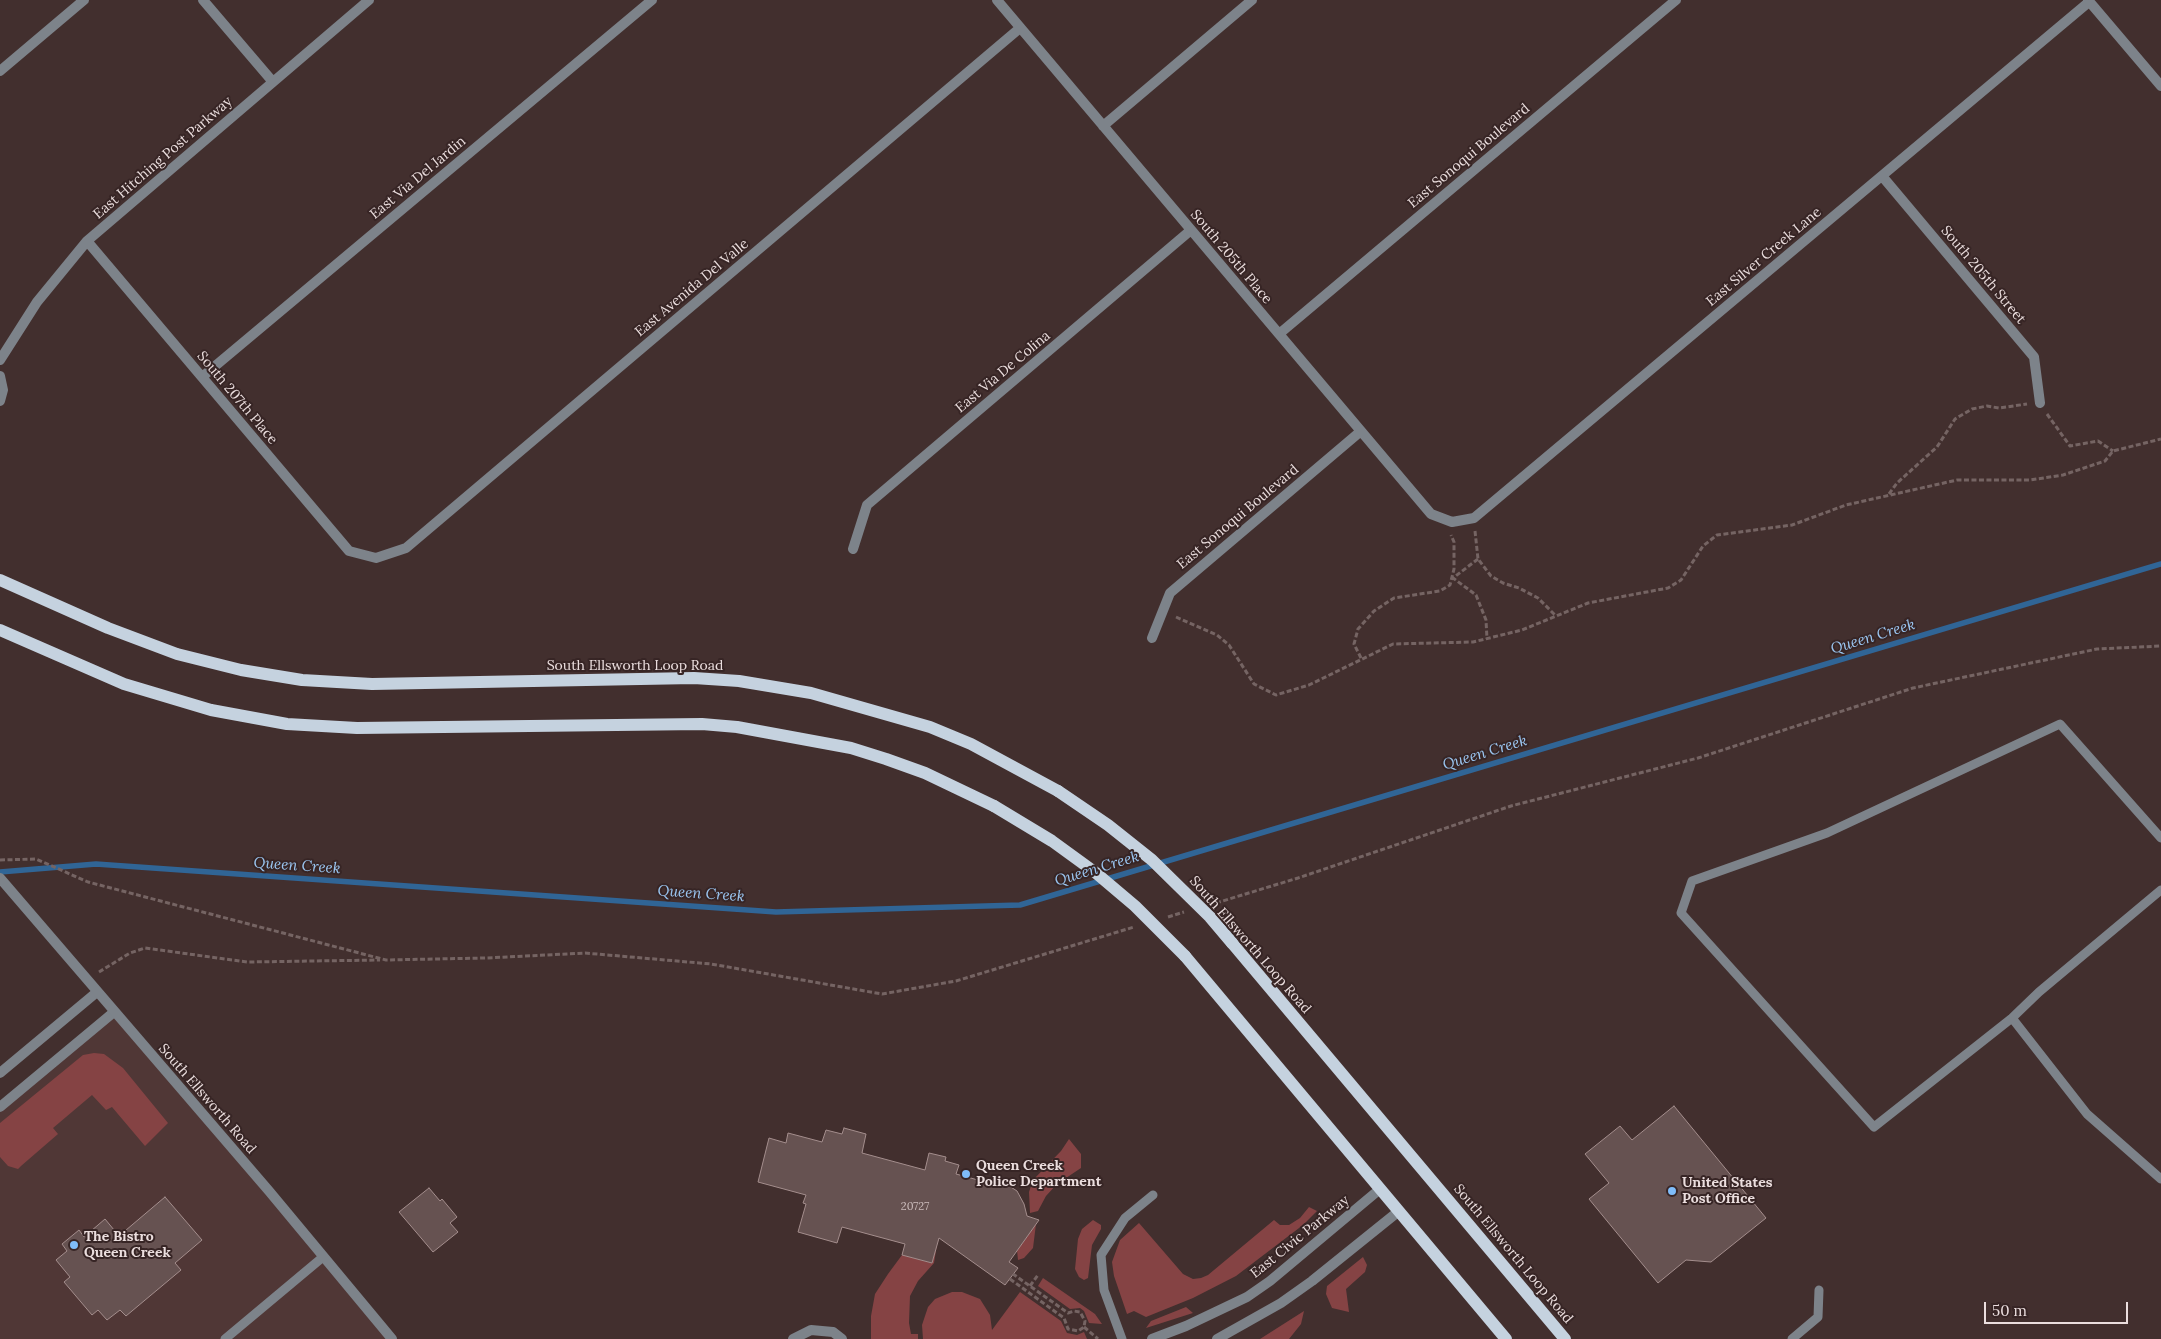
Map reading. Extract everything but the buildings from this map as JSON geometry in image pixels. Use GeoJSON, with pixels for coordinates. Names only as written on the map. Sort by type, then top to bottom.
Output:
{"type":"FeatureCollection","features":[{"type":"Feature","properties":{"kind":"main road","name":"South Ellsworth Loop Road"},"geometry":{"type":"LineString","coordinates":[[0,580],[108,628],[177,654],[241,670],[302,680],[364,684],[694,678],[739,682],[811,693],[930,727],[971,744],[1058,791],[1108,824],[1152,860],[1210,917],[1565,1339]]}},
{"type":"Feature","properties":{"kind":"main road"},"geometry":{"type":"LineString","coordinates":[[0,630],[124,684],[211,710],[287,724],[357,728],[702,724],[737,727],[842,746],[925,773],[994,806],[1052,841],[1096,873],[1135,906],[1185,956],[1506,1339]]}},
{"type":"Feature","properties":{"kind":"street"},"geometry":{"type":"LineString","coordinates":[[0,71],[84,0]]}},
{"type":"Feature","properties":{"kind":"street"},"geometry":{"type":"LineString","coordinates":[[203,0],[273,82]]}},
{"type":"Feature","properties":{"kind":"street","name":"East Hitching Post Parkway"},"geometry":{"type":"LineString","coordinates":[[0,360],[37,302],[87,241],[369,0]]}},
{"type":"Feature","properties":{"kind":"street","name":"East Via Del Jardin"},"geometry":{"type":"LineString","coordinates":[[202,377],[652,0]]}},
{"type":"Feature","properties":{"kind":"street","name":"South 205th Place"},"geometry":{"type":"LineString","coordinates":[[997,0],[1431,514],[1449,521]]}},
{"type":"Feature","properties":{"kind":"street"},"geometry":{"type":"LineString","coordinates":[[1103,126],[1252,0]]}},
{"type":"Feature","properties":{"kind":"street","name":"East Sonoqui Boulevard"},"geometry":{"type":"LineString","coordinates":[[1279,334],[1676,0]]}},
{"type":"Feature","properties":{"kind":"street"},"geometry":{"type":"LineString","coordinates":[[2088,1],[2161,86]]}},
{"type":"Feature","properties":{"kind":"street","name":"East Silver Creek Lane"},"geometry":{"type":"LineString","coordinates":[[1449,521],[1474,518],[2088,1]]}},
{"type":"Feature","properties":{"kind":"street","name":"East Avenida Del Valle"},"geometry":{"type":"LineString","coordinates":[[376,558],[406,548],[1020,28]]}},
{"type":"Feature","properties":{"kind":"street","name":"South 205th Street"},"geometry":{"type":"LineString","coordinates":[[1882,176],[2034,357],[2040,403]]}},
{"type":"Feature","properties":{"kind":"street","name":"East Via De Colina"},"geometry":{"type":"LineString","coordinates":[[853,549],[867,505],[1191,230]]}},
{"type":"Feature","properties":{"kind":"street","name":"South 207th Place"},"geometry":{"type":"LineString","coordinates":[[87,241],[349,551],[376,558]]}},
{"type":"Feature","properties":{"kind":"street"},"geometry":{"type":"LineString","coordinates":[[0,376],[3,390],[0,401]]}},
{"type":"Feature","properties":{"kind":"street","name":"East Sonoqui Boulevard"},"geometry":{"type":"LineString","coordinates":[[1152,638],[1170,593],[1361,431]]}},
{"type":"Feature","properties":{"kind":"street","name":"South Ellsworth Road"},"geometry":{"type":"LineString","coordinates":[[0,878],[392,1339]]}},
{"type":"Feature","properties":{"kind":"street"},"geometry":{"type":"LineString","coordinates":[[0,1073],[97,992]]}},
{"type":"Feature","properties":{"kind":"street"},"geometry":{"type":"LineString","coordinates":[[0,1107],[114,1012]]}},
{"type":"Feature","properties":{"kind":"street","name":"East Civic Parkway"},"geometry":{"type":"LineString","coordinates":[[1152,1339],[1247,1297],[1270,1281],[1380,1189]]}},
{"type":"Feature","properties":{"kind":"street"},"geometry":{"type":"LineString","coordinates":[[1216,1339],[1281,1303],[1312,1281],[1399,1211]]}},
{"type":"Feature","properties":{"kind":"street"},"geometry":{"type":"LineString","coordinates":[[794,1339],[811,1330],[833,1332],[842,1339]]}},
{"type":"Feature","properties":{"kind":"lane"},"geometry":{"type":"LineString","coordinates":[[2161,838],[2060,724],[1827,833],[1692,881],[1681,913],[1874,1127],[2012,1018],[2039,992],[2161,890]]}},
{"type":"Feature","properties":{"kind":"lane"},"geometry":{"type":"LineString","coordinates":[[2012,1018],[2087,1114],[2161,1179]]}},
{"type":"Feature","properties":{"kind":"lane"},"geometry":{"type":"LineString","coordinates":[[1122,1339],[1104,1290],[1101,1255],[1125,1218],[1153,1195]]}},
{"type":"Feature","properties":{"kind":"lane"},"geometry":{"type":"LineString","coordinates":[[226,1339],[323,1257]]}},
{"type":"Feature","properties":{"kind":"lane"},"geometry":{"type":"LineString","coordinates":[[1792,1339],[1818,1317],[1819,1290]]}},
{"type":"Feature","properties":{"kind":"path"},"geometry":{"type":"LineString","coordinates":[[1888,495],[1897,484],[1937,447],[1955,418],[1972,409],[1987,406],[1999,408],[2040,403],[2070,446],[2098,441],[2113,451]]}},
{"type":"Feature","properties":{"kind":"path"},"geometry":{"type":"LineString","coordinates":[[1162,613],[1196,624],[1200,628],[1217,635],[1229,645],[1254,684],[1276,695],[1309,685],[1392,644],[1473,642],[1488,639],[1522,630],[1588,604],[1668,588],[1681,580],[1703,546],[1717,535],[1792,525],[1846,505],[1957,480],[2030,480],[2063,475],[2105,461],[2113,451],[2161,439]]}},
{"type":"Feature","properties":{"kind":"path"},"geometry":{"type":"LineString","coordinates":[[1474,518],[1478,559],[1491,576],[1504,584],[1519,588],[1538,598],[1556,616]]}},
{"type":"Feature","properties":{"kind":"path"},"geometry":{"type":"LineString","coordinates":[[1361,658],[1354,644],[1358,629],[1374,611],[1394,598],[1440,591],[1450,585],[1453,578],[1454,542],[1449,521]]}},
{"type":"Feature","properties":{"kind":"path"},"geometry":{"type":"LineString","coordinates":[[1453,578],[1478,559]]}},
{"type":"Feature","properties":{"kind":"path"},"geometry":{"type":"LineString","coordinates":[[1453,578],[1476,595],[1486,620],[1488,639]]}},
{"type":"Feature","properties":{"kind":"path"},"geometry":{"type":"LineString","coordinates":[[86,980],[130,953],[145,948],[247,962],[386,960]]}},
{"type":"Feature","properties":{"kind":"path"},"geometry":{"type":"LineString","coordinates":[[1010,1279],[1064,1318],[1068,1329],[1078,1332],[1084,1327],[1085,1317],[1080,1312],[1068,1313],[1013,1274]]}},
{"type":"Feature","properties":{"kind":"path"},"geometry":{"type":"LineString","coordinates":[[1030,1286],[1038,1275]]}},
{"type":"Feature","properties":{"kind":"path"},"geometry":{"type":"LineString","coordinates":[[1084,1327],[1098,1339]]}},
{"type":"Feature","properties":{"kind":"shaded area"},"geometry":{"type":"Polygon","coordinates":[[[114,1012],[393,1339],[0,1339],[0,1107],[114,1012]]]}},
{"type":"Feature","properties":{"kind":"shaded area"},"geometry":{"type":"Polygon","coordinates":[[[104,1054],[123,1068],[168,1123],[145,1146],[112,1107],[106,1110],[92,1095],[53,1128],[58,1134],[18,1169],[8,1166],[0,1157],[0,1123],[83,1055],[104,1054]]]}},
{"type":"Feature","properties":{"kind":"shaded area"},"geometry":{"type":"Polygon","coordinates":[[[1069,1139],[1081,1154],[1081,1168],[1057,1184],[1046,1196],[1038,1211],[1030,1213],[1029,1192],[1033,1180],[1061,1151],[1069,1139]]]}},
{"type":"Feature","properties":{"kind":"shaded area"},"geometry":{"type":"Polygon","coordinates":[[[1309,1207],[1317,1211],[1303,1225],[1236,1276],[1193,1298],[1146,1317],[1134,1311],[1127,1314],[1114,1276],[1112,1262],[1120,1240],[1139,1223],[1183,1274],[1193,1279],[1208,1275],[1274,1220],[1280,1225],[1289,1225],[1300,1218],[1309,1207]]]}},
{"type":"Feature","properties":{"kind":"shaded area"},"geometry":{"type":"Polygon","coordinates":[[[1093,1220],[1101,1225],[1101,1229],[1092,1245],[1088,1278],[1084,1280],[1079,1277],[1075,1269],[1078,1239],[1082,1229],[1093,1220]]]}},
{"type":"Feature","properties":{"kind":"shaded area"},"geometry":{"type":"Polygon","coordinates":[[[1036,1224],[1033,1248],[1024,1258],[1018,1260],[1017,1250],[1036,1224]]]}},
{"type":"Feature","properties":{"kind":"shaded area"},"geometry":{"type":"Polygon","coordinates":[[[937,1244],[934,1263],[918,1281],[910,1296],[909,1323],[911,1334],[918,1334],[918,1339],[871,1339],[871,1316],[875,1294],[888,1274],[902,1255],[932,1263],[937,1244]]]}},
{"type":"Feature","properties":{"kind":"shaded area"},"geometry":{"type":"Polygon","coordinates":[[[1363,1257],[1367,1265],[1365,1272],[1346,1289],[1349,1312],[1332,1308],[1326,1294],[1327,1286],[1363,1257]]]}},
{"type":"Feature","properties":{"kind":"shaded area"},"geometry":{"type":"Polygon","coordinates":[[[1043,1278],[1095,1314],[1102,1324],[1089,1323],[1084,1311],[1080,1308],[1070,1309],[1038,1286],[1043,1278]]]}},
{"type":"Feature","properties":{"kind":"shaded area"},"geometry":{"type":"Polygon","coordinates":[[[952,1292],[962,1292],[980,1299],[990,1315],[992,1330],[1020,1292],[1061,1321],[1067,1333],[1077,1335],[1084,1332],[1087,1339],[923,1339],[922,1325],[928,1307],[935,1299],[952,1292]]]}},
{"type":"Feature","properties":{"kind":"shaded area"},"geometry":{"type":"Polygon","coordinates":[[[1186,1307],[1193,1313],[1146,1328],[1151,1321],[1186,1307]]]}},
{"type":"Feature","properties":{"kind":"shaded area"},"geometry":{"type":"Polygon","coordinates":[[[1304,1311],[1301,1324],[1289,1339],[1260,1339],[1304,1311]]]}},
{"type":"Feature","properties":{"kind":"waterway","name":"Queen Creek"},"geometry":{"type":"LineString","coordinates":[[0,872],[96,864],[776,912],[1020,905],[2161,564]]}},
{"type":"Feature","properties":{"kind":"place","name":"Queen Creek Police Department"},"geometry":{"type":"Point","coordinates":[966,1174]}},
{"type":"Feature","properties":{"kind":"place","name":"United States Post Office"},"geometry":{"type":"Point","coordinates":[1672,1191]}},
{"type":"Feature","properties":{"kind":"place","name":"The Bistro Queen Creek"},"geometry":{"type":"Point","coordinates":[74,1245]}}]}
